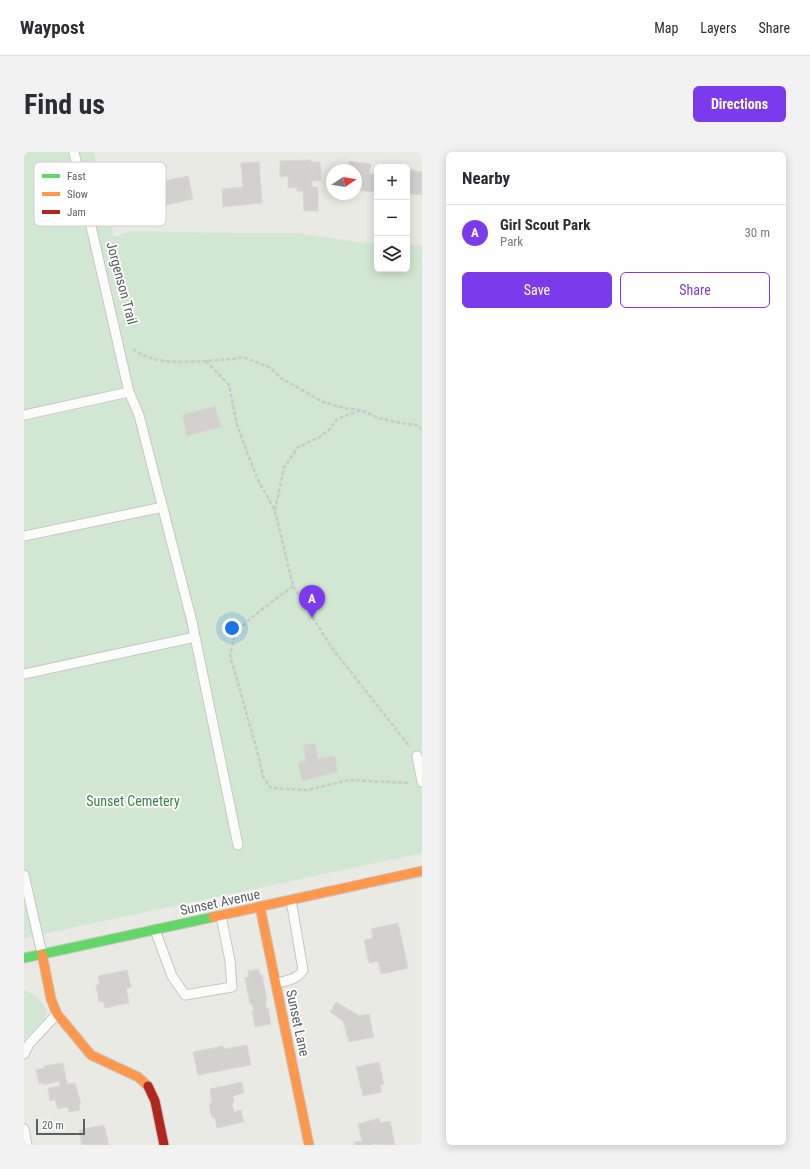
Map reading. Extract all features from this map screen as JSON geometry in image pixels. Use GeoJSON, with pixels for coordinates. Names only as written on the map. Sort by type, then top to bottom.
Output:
{"type":"FeatureCollection","features":[{"type":"Feature","properties":{"kind":"street","name":"Sunset Avenue"},"geometry":{"type":"LineString","coordinates":[[24,958],[422,871]]}},
{"type":"Feature","properties":{"kind":"street","name":"Sunset Lane"},"geometry":{"type":"LineString","coordinates":[[260,907],[309,1145]]}},
{"type":"Feature","properties":{"kind":"street"},"geometry":{"type":"LineString","coordinates":[[42,954],[51,999],[57,1014],[91,1055],[138,1077],[149,1087],[155,1101],[164,1145]]}},
{"type":"Feature","properties":{"kind":"lane"},"geometry":{"type":"LineString","coordinates":[[74,152],[76,162]]}},
{"type":"Feature","properties":{"kind":"lane"},"geometry":{"type":"LineString","coordinates":[[91,226],[129,392],[139,415],[195,637],[238,845]]}},
{"type":"Feature","properties":{"kind":"lane"},"geometry":{"type":"LineString","coordinates":[[24,415],[129,392]]}},
{"type":"Feature","properties":{"kind":"lane"},"geometry":{"type":"LineString","coordinates":[[24,536],[163,507]]}},
{"type":"Feature","properties":{"kind":"lane"},"geometry":{"type":"LineString","coordinates":[[24,674],[195,637]]}},
{"type":"Feature","properties":{"kind":"lane"},"geometry":{"type":"LineString","coordinates":[[417,756],[418,783]]}},
{"type":"Feature","properties":{"kind":"lane"},"geometry":{"type":"LineString","coordinates":[[24,875],[42,954]]}},
{"type":"Feature","properties":{"kind":"lane"},"geometry":{"type":"LineString","coordinates":[[276,983],[296,978],[303,970],[291,900]]}},
{"type":"Feature","properties":{"kind":"lane"},"geometry":{"type":"LineString","coordinates":[[154,930],[172,976],[185,995],[232,987],[230,961],[221,916]]}},
{"type":"Feature","properties":{"kind":"lane"},"geometry":{"type":"LineString","coordinates":[[24,920],[34,918]]}},
{"type":"Feature","properties":{"kind":"lane"},"geometry":{"type":"LineString","coordinates":[[24,1054],[29,1044],[57,1014]]}},
{"type":"Feature","properties":{"kind":"lane"},"geometry":{"type":"LineString","coordinates":[[24,1130],[27,1145]]}},
{"type":"Feature","properties":{"kind":"path","name":"Jorgenson Trail"},"geometry":{"type":"LineString","coordinates":[[130,343],[134,350],[150,359],[174,361],[234,359],[243,357],[269,367],[281,378],[323,402],[344,408],[361,410],[378,418],[406,424],[414,424],[422,429]]}},
{"type":"Feature","properties":{"kind":"path"},"geometry":{"type":"LineString","coordinates":[[205,360],[229,385],[237,425],[257,478],[274,511],[293,586],[332,648],[417,756]]}},
{"type":"Feature","properties":{"kind":"path"},"geometry":{"type":"LineString","coordinates":[[274,511],[284,468],[298,447],[318,438],[329,430],[337,419],[361,410]]}},
{"type":"Feature","properties":{"kind":"path"},"geometry":{"type":"LineString","coordinates":[[293,586],[236,631],[230,655],[263,776],[271,788],[307,790],[349,780],[418,783]]}},
{"type":"Feature","properties":{"kind":"green space","name":"Sunset Cemetery"},"geometry":{"type":"Polygon","coordinates":[[[24,152],[94,152],[96,162],[34,162],[34,226],[111,226],[114,237],[130,231],[298,233],[356,242],[374,243],[374,272],[410,272],[410,245],[420,245],[422,247],[422,853],[24,938],[24,152]]]}},
{"type":"Feature","properties":{"kind":"green space"},"geometry":{"type":"Polygon","coordinates":[[[24,990],[38,998],[44,1005],[47,1013],[45,1018],[24,1040],[24,990]]]}},
{"type":"Feature","properties":{"kind":"building"},"geometry":{"type":"Polygon","coordinates":[[[311,160],[311,162],[320,162],[321,180],[312,181],[312,187],[318,187],[318,211],[304,211],[303,191],[297,191],[297,188],[288,188],[288,176],[280,177],[280,161],[311,160]]]}},
{"type":"Feature","properties":{"kind":"building"},"geometry":{"type":"Polygon","coordinates":[[[349,161],[371,164],[369,174],[374,175],[374,192],[362,191],[362,164],[349,164],[349,161]]]}},
{"type":"Feature","properties":{"kind":"building"},"geometry":{"type":"Polygon","coordinates":[[[259,162],[262,203],[223,207],[222,189],[243,187],[241,163],[259,162]]]}},
{"type":"Feature","properties":{"kind":"building"},"geometry":{"type":"Polygon","coordinates":[[[410,170],[422,172],[422,195],[410,193],[410,170]]]}},
{"type":"Feature","properties":{"kind":"building"},"geometry":{"type":"Polygon","coordinates":[[[188,176],[193,199],[166,205],[166,181],[188,176]]]}},
{"type":"Feature","properties":{"kind":"building"},"geometry":{"type":"Polygon","coordinates":[[[215,406],[221,427],[187,436],[182,415],[215,406]]]}},
{"type":"Feature","properties":{"kind":"building"},"geometry":{"type":"Polygon","coordinates":[[[315,743],[318,758],[335,756],[338,772],[302,781],[298,763],[306,761],[303,745],[315,743]]]}},
{"type":"Feature","properties":{"kind":"building"},"geometry":{"type":"Polygon","coordinates":[[[398,923],[408,968],[381,974],[378,961],[369,963],[364,940],[373,938],[371,929],[398,923]]]}},
{"type":"Feature","properties":{"kind":"building"},"geometry":{"type":"Polygon","coordinates":[[[259,969],[260,975],[262,975],[267,1001],[265,1001],[266,1009],[268,1008],[271,1024],[255,1027],[252,1011],[254,1011],[252,1004],[250,1004],[245,978],[249,977],[248,971],[259,969]]]}},
{"type":"Feature","properties":{"kind":"building"},"geometry":{"type":"Polygon","coordinates":[[[127,970],[131,987],[126,988],[129,1003],[105,1008],[103,1001],[99,1002],[96,985],[100,984],[98,976],[127,970]]]}},
{"type":"Feature","properties":{"kind":"building"},"geometry":{"type":"Polygon","coordinates":[[[336,1002],[360,1016],[369,1014],[374,1037],[349,1042],[343,1021],[330,1012],[336,1002]]]}},
{"type":"Feature","properties":{"kind":"building"},"geometry":{"type":"Polygon","coordinates":[[[247,1045],[251,1065],[198,1075],[193,1052],[223,1046],[224,1049],[247,1045]]]}},
{"type":"Feature","properties":{"kind":"building"},"geometry":{"type":"Polygon","coordinates":[[[379,1062],[384,1084],[380,1085],[382,1092],[363,1096],[356,1067],[379,1062]]]}},
{"type":"Feature","properties":{"kind":"building"},"geometry":{"type":"Polygon","coordinates":[[[63,1063],[67,1084],[75,1083],[81,1104],[79,1105],[80,1110],[69,1112],[68,1107],[58,1109],[55,1100],[50,1101],[48,1088],[60,1086],[59,1081],[44,1085],[43,1083],[39,1084],[36,1070],[44,1068],[44,1066],[63,1063]]]}},
{"type":"Feature","properties":{"kind":"building"},"geometry":{"type":"Polygon","coordinates":[[[242,1082],[244,1093],[233,1096],[234,1102],[232,1103],[234,1112],[241,1110],[244,1122],[217,1128],[215,1118],[212,1118],[209,1104],[212,1103],[210,1089],[242,1082]]]}},
{"type":"Feature","properties":{"kind":"building"},"geometry":{"type":"Polygon","coordinates":[[[379,1118],[380,1123],[390,1121],[395,1145],[377,1145],[376,1143],[372,1145],[355,1145],[354,1142],[362,1141],[358,1124],[379,1118]]]}},
{"type":"Feature","properties":{"kind":"building"},"geometry":{"type":"Polygon","coordinates":[[[104,1125],[109,1145],[82,1145],[79,1130],[104,1125]]]}},
{"type":"Feature","properties":{"kind":"traffic: fast"},"geometry":{"type":"LineString","coordinates":[[24,958],[213,917]]}},
{"type":"Feature","properties":{"kind":"traffic: slow"},"geometry":{"type":"LineString","coordinates":[[213,917],[422,871]]}},
{"type":"Feature","properties":{"kind":"traffic: slow"},"geometry":{"type":"LineString","coordinates":[[260,907],[309,1145]]}},
{"type":"Feature","properties":{"kind":"traffic: slow"},"geometry":{"type":"LineString","coordinates":[[42,954],[51,999],[57,1014],[91,1055],[138,1077],[148,1086]]}},
{"type":"Feature","properties":{"kind":"traffic: jam"},"geometry":{"type":"LineString","coordinates":[[148,1086],[155,1101],[164,1145]]}},
{"type":"Feature","properties":{"kind":"place","name":"Girl Scout Park"},"geometry":{"type":"Point","coordinates":[312,618]}}]}
